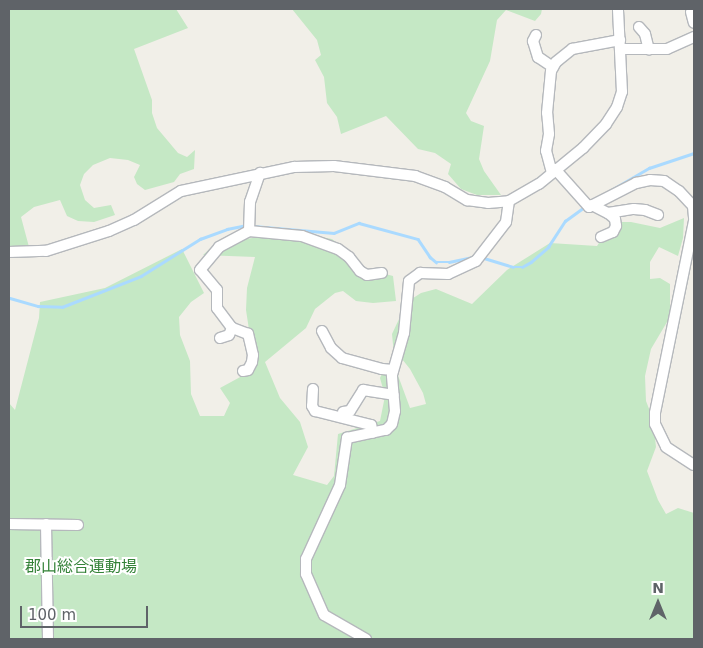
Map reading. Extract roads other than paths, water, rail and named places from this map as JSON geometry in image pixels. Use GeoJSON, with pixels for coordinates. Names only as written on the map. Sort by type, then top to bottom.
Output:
{"type":"FeatureCollection","features":[{"type":"Feature","properties":{"kind":"street"},"geometry":{"type":"LineString","coordinates":[[9,252],[46,251],[109,231],[134,220],[181,191],[294,167],[334,166],[415,176],[445,187],[467,200],[488,203],[509,201],[524,194],[583,148],[606,124],[617,107],[622,92],[618,9]]}},
{"type":"Feature","properties":{"kind":"street"},"geometry":{"type":"LineString","coordinates":[[690,12],[694,23]]}},
{"type":"Feature","properties":{"kind":"street"},"geometry":{"type":"LineString","coordinates":[[639,27],[645,34],[648,50]]}},
{"type":"Feature","properties":{"kind":"street"},"geometry":{"type":"LineString","coordinates":[[536,34],[533,41],[538,57],[553,67]]}},
{"type":"Feature","properties":{"kind":"street"},"geometry":{"type":"LineString","coordinates":[[694,37],[667,49],[648,50],[620,45],[572,49],[556,62],[551,72],[547,113],[549,134],[546,151],[553,171],[589,207],[636,183],[650,180],[664,181],[679,191],[694,206],[694,219],[655,413],[655,424],[666,447],[694,465]]}},
{"type":"Feature","properties":{"kind":"street"},"geometry":{"type":"LineString","coordinates":[[249,231],[250,202],[260,173]]}},
{"type":"Feature","properties":{"kind":"street"},"geometry":{"type":"LineString","coordinates":[[366,639],[324,615],[306,574],[306,559],[340,485],[347,438],[386,430],[392,424],[395,411],[393,370],[404,333],[408,281],[420,273],[448,274],[476,261],[506,222],[509,201]]}},
{"type":"Feature","properties":{"kind":"street"},"geometry":{"type":"LineString","coordinates":[[592,205],[608,213],[615,220],[616,226],[613,232],[601,237]]}},
{"type":"Feature","properties":{"kind":"street"},"geometry":{"type":"LineString","coordinates":[[608,213],[634,209],[645,210],[658,215]]}},
{"type":"Feature","properties":{"kind":"street"},"geometry":{"type":"LineString","coordinates":[[242,371],[248,370],[252,362],[251,344],[248,334],[232,328],[217,308],[217,290],[200,270],[219,247],[249,231],[302,236],[338,249],[349,257],[360,271],[367,275],[382,273]]}},
{"type":"Feature","properties":{"kind":"street"},"geometry":{"type":"LineString","coordinates":[[220,338],[229,335],[232,328]]}},
{"type":"Feature","properties":{"kind":"street"},"geometry":{"type":"LineString","coordinates":[[322,331],[331,348],[342,358],[382,369],[393,370]]}},
{"type":"Feature","properties":{"kind":"street"},"geometry":{"type":"LineString","coordinates":[[313,390],[312,406],[315,411],[372,425],[373,433]]}},
{"type":"Feature","properties":{"kind":"street"},"geometry":{"type":"LineString","coordinates":[[343,412],[350,411],[363,390],[394,395]]}},
{"type":"Feature","properties":{"kind":"street"},"geometry":{"type":"LineString","coordinates":[[9,524],[78,524]]}},
{"type":"Feature","properties":{"kind":"street"},"geometry":{"type":"LineString","coordinates":[[46,524],[48,639]]}},
{"type":"Feature","properties":{"kind":"waterway"},"geometry":{"type":"LineString","coordinates":[[606,193],[649,168],[694,153]]}},
{"type":"Feature","properties":{"kind":"waterway"},"geometry":{"type":"LineString","coordinates":[[484,258],[513,267],[522,267],[531,262],[548,247],[565,221],[583,208]]}},
{"type":"Feature","properties":{"kind":"waterway"},"geometry":{"type":"LineString","coordinates":[[253,226],[334,233],[359,223],[418,239],[430,257],[436,262],[449,262],[473,257]]}},
{"type":"Feature","properties":{"kind":"waterway"},"geometry":{"type":"LineString","coordinates":[[10,298],[38,306],[62,307],[141,276],[200,239],[227,229],[243,226]]}},
{"type":"Feature","properties":{"kind":"park label","name":"郡山総合運動場"},"geometry":{"type":"Point","coordinates":[81,567]}}]}
